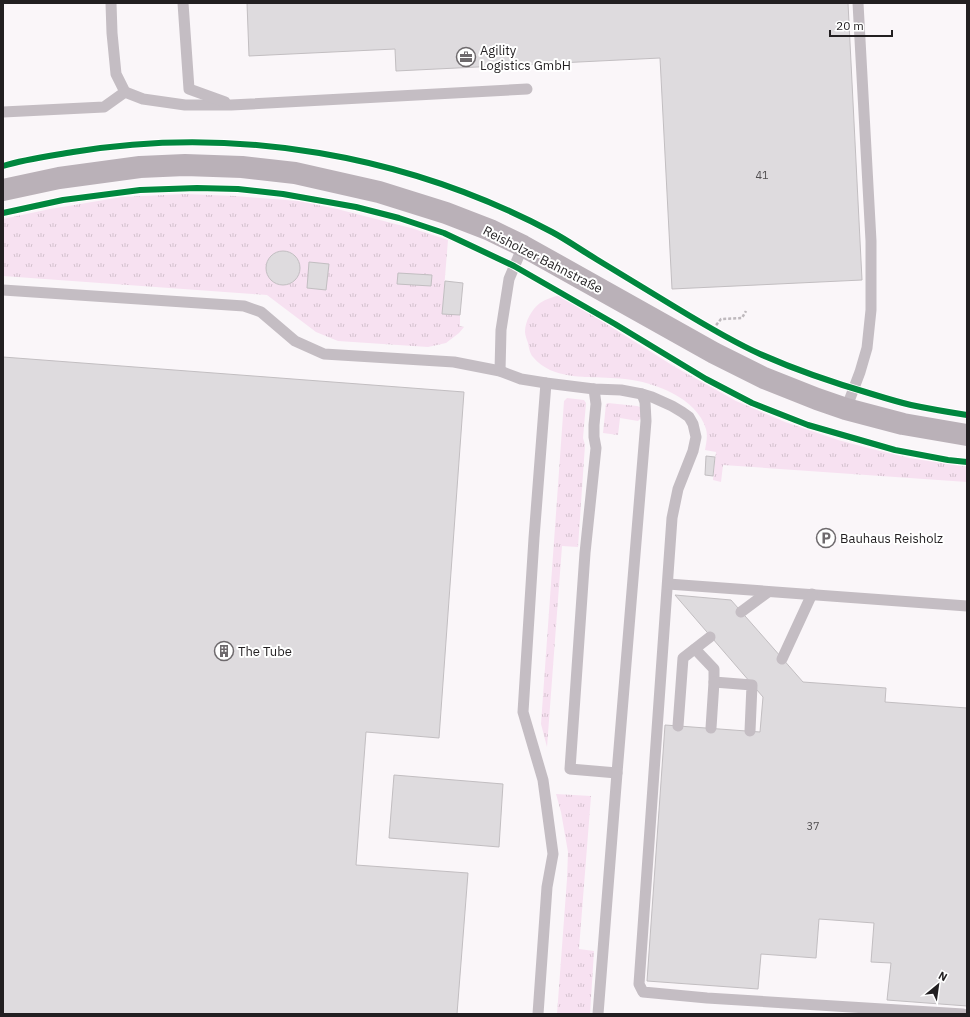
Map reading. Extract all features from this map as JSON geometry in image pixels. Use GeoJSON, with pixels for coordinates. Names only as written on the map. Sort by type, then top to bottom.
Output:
{"type":"FeatureCollection","features":[{"type":"Feature","properties":{"kind":"main road","name":"Reisholzer Bahnstraße"},"geometry":{"type":"LineString","coordinates":[[3,190],[59,178],[140,167],[185,165],[242,167],[294,172],[379,192],[440,211],[490,230],[523,246],[714,353],[764,378],[846,409],[903,424],[967,435]]}},
{"type":"Feature","properties":{"kind":"lane"},"geometry":{"type":"LineString","coordinates":[[111,3],[116,74],[125,92],[143,99],[185,105],[231,105],[527,89]]}},
{"type":"Feature","properties":{"kind":"lane"},"geometry":{"type":"LineString","coordinates":[[183,3],[189,89],[231,105]]}},
{"type":"Feature","properties":{"kind":"lane"},"geometry":{"type":"LineString","coordinates":[[846,409],[867,348],[871,310],[871,241],[858,3]]}},
{"type":"Feature","properties":{"kind":"lane"},"geometry":{"type":"LineString","coordinates":[[3,112],[104,107],[125,92]]}},
{"type":"Feature","properties":{"kind":"lane"},"geometry":{"type":"LineString","coordinates":[[500,371],[501,330],[509,279],[523,246]]}},
{"type":"Feature","properties":{"kind":"lane"},"geometry":{"type":"LineString","coordinates":[[3,290],[244,306],[261,312],[295,342],[324,354],[454,362],[500,371],[521,379],[546,384],[621,390],[652,397],[672,406],[689,417],[693,424],[696,436],[692,452],[678,489],[672,518],[639,984],[643,992],[707,998],[963,1014]]}},
{"type":"Feature","properties":{"kind":"lane"},"geometry":{"type":"LineString","coordinates":[[538,1014],[547,887],[553,854],[542,780],[523,712],[546,384]]}},
{"type":"Feature","properties":{"kind":"lane"},"geometry":{"type":"LineString","coordinates":[[594,389],[596,404],[594,437],[596,448],[585,553],[570,769],[617,773]]}},
{"type":"Feature","properties":{"kind":"lane"},"geometry":{"type":"LineString","coordinates":[[598,1014],[646,421],[645,402],[642,394]]}},
{"type":"Feature","properties":{"kind":"lane"},"geometry":{"type":"LineString","coordinates":[[668,584],[967,606]]}},
{"type":"Feature","properties":{"kind":"lane"},"geometry":{"type":"LineString","coordinates":[[741,612],[768,592]]}},
{"type":"Feature","properties":{"kind":"lane"},"geometry":{"type":"LineString","coordinates":[[782,658],[812,594]]}},
{"type":"Feature","properties":{"kind":"lane"},"geometry":{"type":"LineString","coordinates":[[678,726],[683,658],[710,637]]}},
{"type":"Feature","properties":{"kind":"lane"},"geometry":{"type":"LineString","coordinates":[[695,649],[714,669],[711,728]]}},
{"type":"Feature","properties":{"kind":"lane"},"geometry":{"type":"LineString","coordinates":[[714,682],[752,685],[750,731]]}},
{"type":"Feature","properties":{"kind":"path"},"geometry":{"type":"LineString","coordinates":[[713,329],[721,319],[742,318],[746,311]]}},
{"type":"Feature","properties":{"kind":"green space"},"geometry":{"type":"Polygon","coordinates":[[[185,194],[298,201],[337,209],[411,228],[448,240],[442,314],[460,315],[460,326],[464,327],[446,343],[428,347],[338,341],[316,332],[267,295],[3,276],[3,219],[50,209],[122,197],[185,194]]]}},
{"type":"Feature","properties":{"kind":"green space"},"geometry":{"type":"Polygon","coordinates":[[[560,295],[675,367],[736,401],[785,422],[838,440],[909,458],[967,467],[967,482],[723,465],[721,482],[713,480],[716,452],[705,450],[707,437],[706,429],[701,418],[684,400],[661,388],[636,381],[559,373],[546,368],[533,357],[525,333],[528,320],[532,312],[540,303],[560,295]]]}},
{"type":"Feature","properties":{"kind":"green space"},"geometry":{"type":"Polygon","coordinates":[[[567,398],[584,400],[586,403],[583,438],[585,445],[578,547],[562,546],[547,747],[541,724],[564,401],[567,398]]]}},
{"type":"Feature","properties":{"kind":"green space"},"geometry":{"type":"Polygon","coordinates":[[[606,404],[640,407],[641,418],[638,421],[620,418],[618,435],[603,433],[606,404]]]}},
{"type":"Feature","properties":{"kind":"green space"},"geometry":{"type":"Polygon","coordinates":[[[556,794],[591,796],[579,949],[594,951],[590,1014],[557,1014],[568,852],[561,812],[556,794]]]}},
{"type":"Feature","properties":{"kind":"building"},"geometry":{"type":"Polygon","coordinates":[[[247,3],[848,3],[862,280],[672,289],[660,58],[396,71],[395,49],[249,56],[247,3]]]}},
{"type":"Feature","properties":{"kind":"building"},"geometry":{"type":"Polygon","coordinates":[[[286,251],[293,253],[298,258],[300,268],[298,278],[293,283],[280,285],[273,283],[268,278],[266,265],[268,258],[273,253],[286,251]]]}},
{"type":"Feature","properties":{"kind":"building"},"geometry":{"type":"Polygon","coordinates":[[[309,262],[329,264],[326,290],[307,288],[309,262]]]}},
{"type":"Feature","properties":{"kind":"building"},"geometry":{"type":"Polygon","coordinates":[[[398,273],[432,275],[431,286],[397,284],[398,273]]]}},
{"type":"Feature","properties":{"kind":"building"},"geometry":{"type":"Polygon","coordinates":[[[445,281],[463,283],[460,315],[442,314],[445,281]]]}},
{"type":"Feature","properties":{"kind":"building","name":"The Tube"},"geometry":{"type":"Polygon","coordinates":[[[3,357],[464,392],[439,738],[366,732],[356,865],[468,873],[457,1014],[3,1014],[3,357]]]}},
{"type":"Feature","properties":{"kind":"building"},"geometry":{"type":"Polygon","coordinates":[[[706,456],[715,457],[713,476],[705,475],[706,456]]]}},
{"type":"Feature","properties":{"kind":"building"},"geometry":{"type":"Polygon","coordinates":[[[675,595],[731,600],[803,682],[886,688],[885,702],[967,708],[967,1006],[887,1000],[891,963],[871,962],[874,923],[819,919],[816,958],[761,954],[758,989],[647,981],[665,725],[760,732],[763,697],[675,595]]]}},
{"type":"Feature","properties":{"kind":"building"},"geometry":{"type":"Polygon","coordinates":[[[394,775],[503,784],[499,847],[389,838],[394,775]]]}},
{"type":"Feature","properties":{"kind":"cycle path"},"geometry":{"type":"LineString","coordinates":[[3,166],[73,152],[134,145],[196,142],[258,145],[319,153],[380,166],[439,183],[496,205],[552,232],[738,344],[774,360],[829,381],[906,404],[967,415]]}},
{"type":"Feature","properties":{"kind":"cycle path"},"geometry":{"type":"LineString","coordinates":[[3,213],[63,200],[140,190],[197,188],[238,189],[283,194],[356,207],[399,218],[444,233],[514,266],[615,324],[706,379],[752,403],[808,425],[895,450],[967,462]]}},
{"type":"Feature","properties":{"kind":"place","name":"Agility Logistics GmbH"},"geometry":{"type":"Point","coordinates":[466,57]}},
{"type":"Feature","properties":{"kind":"place","name":"Bauhaus Reisholz"},"geometry":{"type":"Point","coordinates":[826,538]}},
{"type":"Feature","properties":{"kind":"place","name":"The Tube"},"geometry":{"type":"Point","coordinates":[224,651]}}]}
